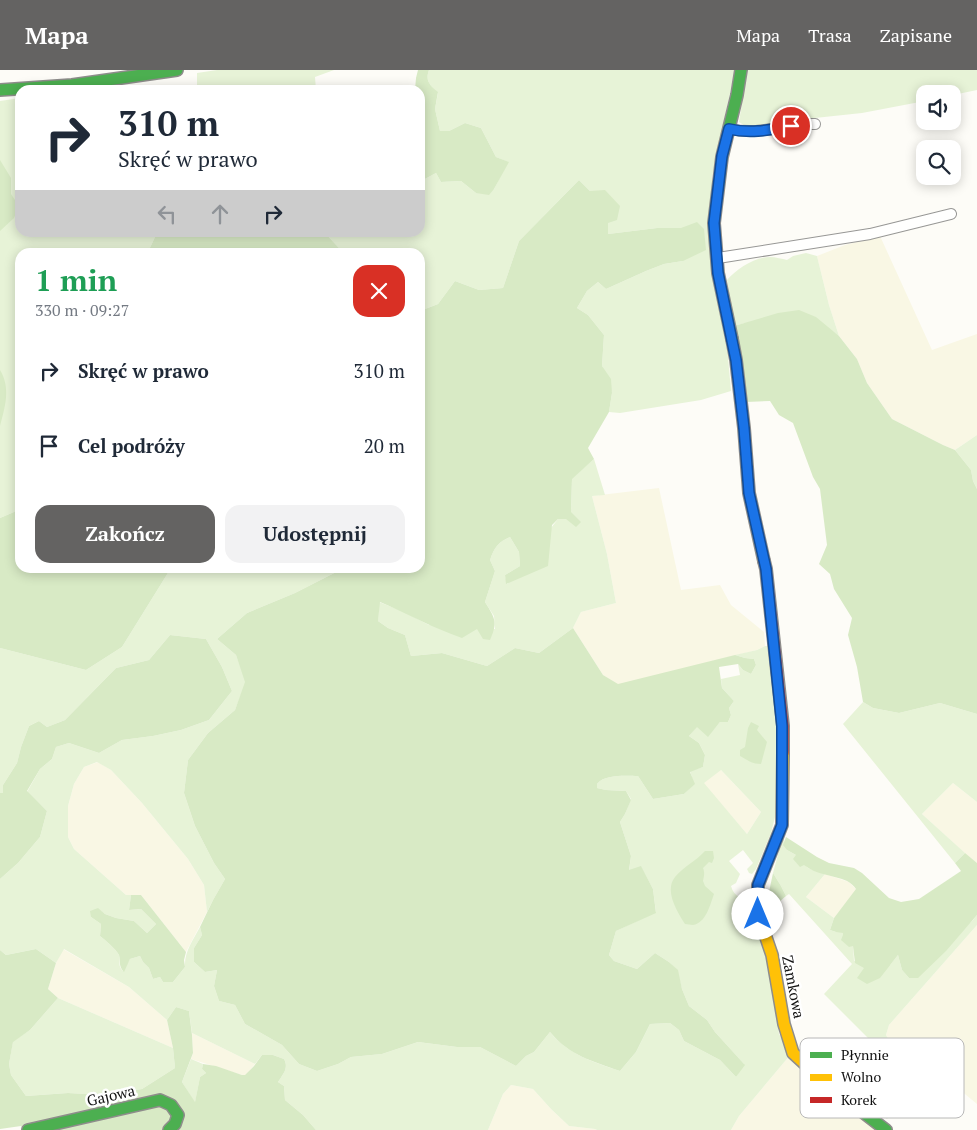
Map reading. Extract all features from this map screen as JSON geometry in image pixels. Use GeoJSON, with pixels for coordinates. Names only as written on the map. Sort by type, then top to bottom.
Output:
{"type":"FeatureCollection","features":[{"type":"Feature","properties":{"kind":"street"},"geometry":{"type":"LineString","coordinates":[[72,85],[178,70]]}},
{"type":"Feature","properties":{"kind":"street","name":"Zamkowa"},"geometry":{"type":"LineString","coordinates":[[741,70],[722,156],[714,223],[718,273],[736,360],[749,493],[766,569],[782,726],[782,825],[758,885],[758,914],[772,955],[784,1024],[793,1053],[800,1059]]}},
{"type":"Feature","properties":{"kind":"street"},"geometry":{"type":"LineString","coordinates":[[0,90],[15,89]]}},
{"type":"Feature","properties":{"kind":"street","name":"Gajowa"},"geometry":{"type":"LineString","coordinates":[[28,1130],[160,1100],[171,1105],[178,1115],[175,1124],[169,1130]]}},
{"type":"Feature","properties":{"kind":"street","name":"Zamkowa"},"geometry":{"type":"LineString","coordinates":[[870,1118],[886,1130]]}},
{"type":"Feature","properties":{"kind":"lane"},"geometry":{"type":"LineString","coordinates":[[729,129],[743,132],[759,132],[804,124],[815,124]]}},
{"type":"Feature","properties":{"kind":"lane"},"geometry":{"type":"LineString","coordinates":[[717,258],[870,234],[951,214]]}},
{"type":"Feature","properties":{"kind":"shaded area"},"geometry":{"type":"Polygon","coordinates":[[[880,236],[932,350],[977,334],[977,435],[955,450],[892,419],[867,383],[857,359],[839,336],[817,256],[845,245],[880,236]]]}},
{"type":"Feature","properties":{"kind":"shaded area"},"geometry":{"type":"Polygon","coordinates":[[[659,488],[681,590],[720,585],[731,605],[764,632],[765,646],[757,650],[618,685],[603,675],[573,628],[581,612],[616,603],[607,554],[592,496],[659,488]]]}},
{"type":"Feature","properties":{"kind":"shaded area"},"geometry":{"type":"Polygon","coordinates":[[[98,762],[111,770],[142,803],[188,859],[204,885],[207,912],[186,952],[141,895],[126,895],[74,849],[68,837],[68,806],[74,784],[84,767],[98,762]]]}},
{"type":"Feature","properties":{"kind":"shaded area"},"geometry":{"type":"Polygon","coordinates":[[[720,769],[761,812],[747,834],[703,783],[720,769]]]}},
{"type":"Feature","properties":{"kind":"shaded area"},"geometry":{"type":"Polygon","coordinates":[[[953,783],[977,802],[977,863],[922,814],[953,783]]]}},
{"type":"Feature","properties":{"kind":"shaded area"},"geometry":{"type":"Polygon","coordinates":[[[825,874],[849,882],[857,890],[834,918],[806,897],[825,874]]]}},
{"type":"Feature","properties":{"kind":"shaded area"},"geometry":{"type":"Polygon","coordinates":[[[977,925],[977,1104],[964,1093],[964,1038],[888,1038],[886,1035],[889,1025],[977,925]]]}},
{"type":"Feature","properties":{"kind":"shaded area"},"geometry":{"type":"Polygon","coordinates":[[[63,949],[129,987],[167,1020],[173,1048],[58,998],[48,989],[56,963],[63,949]]]}},
{"type":"Feature","properties":{"kind":"shaded area"},"geometry":{"type":"Polygon","coordinates":[[[192,1033],[255,1064],[246,1075],[242,1075],[191,1059],[193,1053],[192,1033]]]}},
{"type":"Feature","properties":{"kind":"shaded area"},"geometry":{"type":"Polygon","coordinates":[[[791,1054],[800,1062],[800,1118],[864,1118],[878,1130],[731,1130],[739,1116],[791,1054]]]}},
{"type":"Feature","properties":{"kind":"shaded area"},"geometry":{"type":"Polygon","coordinates":[[[511,1085],[533,1089],[569,1126],[597,1130],[488,1130],[503,1094],[511,1085]]]}},
{"type":"Feature","properties":{"kind":"green space"},"geometry":{"type":"Polygon","coordinates":[[[217,70],[334,70],[315,77],[316,85],[197,85],[197,73],[217,70]]]}},
{"type":"Feature","properties":{"kind":"green space"},"geometry":{"type":"Polygon","coordinates":[[[418,70],[429,70],[429,82],[438,92],[435,109],[440,131],[449,131],[465,123],[481,128],[496,157],[509,162],[489,195],[476,193],[461,181],[441,182],[436,173],[425,179],[425,85],[415,85],[418,70]]]}},
{"type":"Feature","properties":{"kind":"green space"},"geometry":{"type":"Polygon","coordinates":[[[429,70],[735,70],[712,177],[731,391],[701,400],[620,413],[609,412],[612,393],[602,366],[604,335],[588,315],[577,308],[587,291],[598,282],[606,289],[664,264],[683,261],[681,228],[657,228],[608,234],[608,223],[590,191],[579,180],[519,241],[503,288],[479,290],[455,281],[438,304],[425,309],[425,248],[339,248],[329,237],[425,237],[425,179],[436,173],[441,182],[461,181],[476,193],[494,189],[508,162],[496,157],[481,128],[465,123],[449,131],[440,131],[435,109],[438,93],[429,83],[429,70]]]}},
{"type":"Feature","properties":{"kind":"green space"},"geometry":{"type":"Polygon","coordinates":[[[747,70],[977,70],[977,90],[961,93],[961,85],[916,85],[916,103],[862,113],[796,120],[763,126],[747,127],[739,122],[747,70]]]}},
{"type":"Feature","properties":{"kind":"green space"},"geometry":{"type":"Polygon","coordinates":[[[15,99],[15,237],[155,237],[150,248],[15,248],[15,511],[0,518],[0,101],[15,99]]]}},
{"type":"Feature","properties":{"kind":"green space"},"geometry":{"type":"Polygon","coordinates":[[[0,160],[11,178],[11,194],[15,200],[15,216],[0,231],[0,160]]]}},
{"type":"Feature","properties":{"kind":"green space"},"geometry":{"type":"Polygon","coordinates":[[[579,180],[590,191],[605,190],[620,206],[617,220],[608,223],[608,234],[657,228],[681,228],[697,222],[704,229],[706,250],[683,261],[664,264],[646,271],[606,289],[598,282],[587,291],[577,308],[588,315],[604,335],[602,366],[611,379],[612,393],[609,412],[588,448],[594,459],[572,479],[571,512],[581,522],[576,527],[566,519],[558,519],[552,525],[548,566],[506,584],[505,575],[520,566],[519,552],[510,537],[497,546],[490,560],[495,571],[485,602],[495,624],[490,640],[483,639],[477,629],[462,638],[380,602],[378,621],[388,628],[405,635],[411,656],[442,653],[487,666],[515,648],[539,653],[573,628],[603,675],[618,684],[735,655],[754,659],[756,665],[751,674],[743,670],[738,664],[719,667],[722,688],[734,701],[729,708],[731,715],[728,722],[720,722],[708,737],[697,727],[689,736],[699,743],[705,755],[703,767],[690,772],[695,784],[684,794],[653,799],[638,776],[610,777],[597,784],[597,788],[626,791],[631,800],[620,822],[631,856],[629,870],[641,866],[653,889],[656,913],[616,931],[609,955],[614,961],[637,969],[655,953],[678,970],[682,989],[689,1006],[707,1020],[715,1032],[745,1065],[736,1077],[720,1060],[684,1041],[679,1030],[670,1023],[650,1024],[636,1052],[620,1071],[582,1057],[565,1047],[550,1032],[534,1052],[526,1056],[516,1066],[480,1047],[457,1047],[418,1042],[382,1054],[351,1057],[338,1064],[317,1071],[299,1064],[282,1045],[245,1024],[235,1005],[219,1001],[214,986],[217,970],[205,972],[194,962],[194,948],[202,935],[200,927],[225,879],[214,863],[195,826],[184,793],[188,760],[208,733],[235,710],[245,682],[236,655],[217,639],[247,613],[295,593],[334,573],[425,573],[425,309],[438,304],[455,281],[479,290],[503,288],[519,241],[579,180]]]}},
{"type":"Feature","properties":{"kind":"green space"},"geometry":{"type":"Polygon","coordinates":[[[155,237],[329,237],[339,248],[150,248],[155,237]]]}},
{"type":"Feature","properties":{"kind":"green space"},"geometry":{"type":"Polygon","coordinates":[[[806,253],[817,256],[839,336],[828,328],[745,323],[734,326],[727,280],[746,264],[758,259],[770,257],[787,260],[793,256],[806,253]]]}},
{"type":"Feature","properties":{"kind":"green space"},"geometry":{"type":"Polygon","coordinates":[[[799,310],[816,317],[839,336],[857,359],[867,383],[892,419],[955,450],[971,470],[977,489],[977,714],[940,703],[899,713],[873,708],[863,702],[857,667],[848,635],[852,618],[834,589],[830,574],[819,564],[827,545],[820,489],[813,477],[793,423],[779,415],[770,401],[746,402],[734,326],[778,313],[799,310]]]}},
{"type":"Feature","properties":{"kind":"green space"},"geometry":{"type":"Polygon","coordinates":[[[0,370],[6,391],[0,426],[0,370]]]}},
{"type":"Feature","properties":{"kind":"green space"},"geometry":{"type":"Polygon","coordinates":[[[977,435],[977,489],[971,470],[955,450],[977,435]]]}},
{"type":"Feature","properties":{"kind":"green space"},"geometry":{"type":"Polygon","coordinates":[[[594,459],[605,495],[592,496],[607,554],[616,603],[581,612],[573,628],[539,653],[515,648],[487,666],[442,653],[411,656],[405,635],[388,628],[378,621],[379,602],[429,625],[495,629],[494,616],[485,602],[495,571],[490,560],[495,549],[499,543],[510,537],[519,552],[520,566],[505,575],[507,584],[558,519],[566,519],[571,512],[572,478],[594,459]]]}},
{"type":"Feature","properties":{"kind":"green space"},"geometry":{"type":"Polygon","coordinates":[[[14,512],[15,573],[168,573],[122,647],[86,670],[0,648],[0,518],[14,512]]]}},
{"type":"Feature","properties":{"kind":"green space"},"geometry":{"type":"Polygon","coordinates":[[[168,573],[334,573],[295,593],[247,613],[217,639],[236,655],[246,682],[235,710],[208,733],[188,760],[184,793],[195,826],[214,863],[225,879],[207,912],[204,885],[188,859],[142,803],[111,770],[97,762],[84,767],[74,784],[68,806],[68,837],[74,849],[126,895],[131,895],[129,910],[141,909],[156,924],[147,933],[134,921],[116,918],[98,909],[91,911],[91,917],[101,924],[100,936],[119,955],[123,971],[130,959],[140,956],[149,968],[153,979],[160,977],[163,982],[173,982],[185,967],[187,951],[200,927],[202,935],[194,948],[194,962],[205,972],[217,970],[214,986],[219,1001],[235,1005],[245,1024],[282,1045],[299,1064],[317,1071],[338,1064],[351,1057],[382,1054],[418,1042],[457,1047],[480,1047],[516,1066],[526,1056],[534,1052],[550,1032],[573,1052],[591,1061],[620,1071],[636,1052],[650,1024],[670,1023],[679,1030],[684,1041],[720,1060],[736,1077],[744,1064],[715,1032],[707,1020],[689,1006],[677,970],[669,962],[655,953],[637,969],[614,961],[609,955],[616,931],[656,912],[653,889],[641,867],[629,871],[631,856],[620,822],[631,799],[626,791],[597,788],[597,784],[610,777],[638,776],[653,799],[684,794],[694,784],[690,771],[703,767],[705,755],[699,743],[689,736],[697,726],[708,736],[720,722],[728,722],[731,715],[729,708],[734,701],[722,688],[721,679],[740,675],[738,664],[743,670],[751,674],[756,665],[754,659],[735,655],[771,646],[779,752],[776,813],[771,833],[756,869],[752,874],[747,869],[753,863],[743,850],[729,861],[740,874],[736,883],[731,886],[732,890],[739,897],[752,902],[770,965],[779,1034],[791,1054],[739,1116],[731,1130],[597,1130],[569,1126],[533,1089],[511,1085],[503,1094],[488,1130],[316,1130],[303,1115],[285,1100],[284,1086],[278,1082],[286,1068],[284,1059],[273,1055],[262,1055],[255,1064],[192,1033],[189,1011],[176,1007],[167,1020],[129,987],[64,949],[56,963],[36,949],[6,955],[0,950],[0,879],[18,863],[40,837],[47,811],[27,792],[40,769],[52,759],[56,747],[69,743],[99,753],[122,740],[181,730],[209,720],[232,691],[222,667],[206,639],[170,635],[149,660],[116,668],[65,720],[47,727],[39,721],[29,726],[17,763],[3,785],[3,793],[0,793],[0,648],[86,670],[122,647],[168,573]],[[721,770],[704,783],[747,834],[761,812],[721,770]]]}},
{"type":"Feature","properties":{"kind":"green space"},"geometry":{"type":"Polygon","coordinates":[[[170,635],[206,639],[222,667],[232,691],[209,720],[181,730],[122,740],[99,753],[69,743],[56,747],[52,759],[40,769],[27,791],[47,811],[40,837],[18,863],[0,879],[0,793],[3,793],[3,785],[17,763],[29,726],[39,721],[47,727],[65,720],[116,668],[149,660],[170,635]]]}},
{"type":"Feature","properties":{"kind":"green space"},"geometry":{"type":"Polygon","coordinates":[[[863,702],[873,708],[899,713],[940,703],[977,714],[977,802],[953,783],[922,814],[965,853],[955,863],[843,724],[863,702]]]}},
{"type":"Feature","properties":{"kind":"green space"},"geometry":{"type":"Polygon","coordinates":[[[751,722],[759,726],[757,730],[767,742],[761,764],[752,763],[740,756],[740,750],[745,747],[748,728],[751,722]]]}},
{"type":"Feature","properties":{"kind":"green space"},"geometry":{"type":"Polygon","coordinates":[[[783,836],[787,850],[796,855],[808,868],[825,874],[806,897],[834,918],[830,930],[843,932],[843,935],[853,945],[854,961],[890,965],[898,955],[902,970],[909,978],[977,915],[977,925],[889,1025],[886,1035],[888,1038],[868,1038],[824,994],[852,964],[789,894],[786,896],[773,873],[783,836]]]}},
{"type":"Feature","properties":{"kind":"green space"},"geometry":{"type":"Polygon","coordinates":[[[786,837],[829,863],[854,868],[889,898],[901,902],[919,899],[961,871],[955,863],[965,853],[977,863],[977,915],[946,951],[918,978],[909,978],[902,970],[898,955],[880,978],[867,984],[857,978],[864,968],[855,963],[853,946],[849,947],[841,940],[843,933],[830,930],[834,918],[856,889],[842,879],[819,873],[804,865],[800,867],[793,859],[796,855],[787,850],[783,845],[786,837]]]}},
{"type":"Feature","properties":{"kind":"green space"},"geometry":{"type":"Polygon","coordinates":[[[705,851],[713,851],[714,858],[712,863],[709,862],[703,868],[703,881],[705,886],[714,894],[707,913],[701,921],[693,925],[685,924],[671,895],[672,883],[678,873],[705,851]]]}},
{"type":"Feature","properties":{"kind":"green space"},"geometry":{"type":"Polygon","coordinates":[[[773,873],[786,896],[779,902],[769,892],[773,873]]]}},
{"type":"Feature","properties":{"kind":"green space"},"geometry":{"type":"Polygon","coordinates":[[[131,895],[141,895],[186,952],[185,967],[173,982],[163,982],[160,977],[153,979],[149,968],[140,956],[130,959],[124,972],[120,966],[118,953],[100,936],[101,924],[91,917],[90,911],[98,908],[105,914],[116,918],[134,921],[147,933],[156,924],[141,909],[129,910],[131,895]]]}},
{"type":"Feature","properties":{"kind":"green space"},"geometry":{"type":"Polygon","coordinates":[[[36,949],[56,963],[48,989],[58,998],[30,1030],[13,1042],[9,1064],[11,1075],[26,1096],[68,1093],[104,1095],[142,1089],[175,1068],[167,1020],[176,1007],[189,1011],[193,1053],[182,1082],[195,1102],[200,1077],[206,1073],[202,1069],[203,1064],[245,1075],[262,1055],[273,1055],[284,1059],[286,1065],[285,1071],[278,1082],[284,1086],[285,1100],[303,1115],[316,1130],[23,1130],[21,1126],[0,1129],[0,950],[6,955],[36,949]]]}},
{"type":"Feature","properties":{"kind":"green space"},"geometry":{"type":"Polygon","coordinates":[[[58,998],[173,1048],[175,1068],[142,1089],[103,1095],[68,1093],[26,1096],[11,1075],[9,1064],[13,1041],[30,1030],[58,998]]]}},
{"type":"Feature","properties":{"kind":"green space"},"geometry":{"type":"Polygon","coordinates":[[[191,1059],[203,1064],[202,1069],[206,1073],[200,1077],[195,1103],[182,1082],[191,1059]]]}},
{"type":"Feature","properties":{"kind":"traffic: fast"},"geometry":{"type":"LineString","coordinates":[[72,85],[177,70]]}},
{"type":"Feature","properties":{"kind":"traffic: fast"},"geometry":{"type":"LineString","coordinates":[[732,339],[718,273],[714,223],[722,157],[741,70]]}},
{"type":"Feature","properties":{"kind":"traffic: fast"},"geometry":{"type":"LineString","coordinates":[[0,90],[15,89]]}},
{"type":"Feature","properties":{"kind":"traffic: fast"},"geometry":{"type":"LineString","coordinates":[[28,1130],[160,1100],[171,1105],[178,1115],[175,1124],[169,1130]]}},
{"type":"Feature","properties":{"kind":"traffic: fast"},"geometry":{"type":"LineString","coordinates":[[870,1118],[886,1130]]}},
{"type":"Feature","properties":{"kind":"traffic: slow"},"geometry":{"type":"LineString","coordinates":[[732,339],[744,428],[749,493],[764,561]]}},
{"type":"Feature","properties":{"kind":"traffic: slow"},"geometry":{"type":"LineString","coordinates":[[783,753],[782,825],[758,885],[758,914],[772,955],[784,1024],[793,1053],[800,1059]]}},
{"type":"Feature","properties":{"kind":"traffic: jam"},"geometry":{"type":"LineString","coordinates":[[764,561],[783,726],[783,753]]}},
{"type":"Feature","properties":{"kind":"route"},"geometry":{"type":"LineString","coordinates":[[758,914],[758,885],[782,825],[782,726],[766,569],[749,493],[736,360],[718,273],[714,223],[722,156],[729,129],[743,132],[759,132],[791,126]]}}]}
